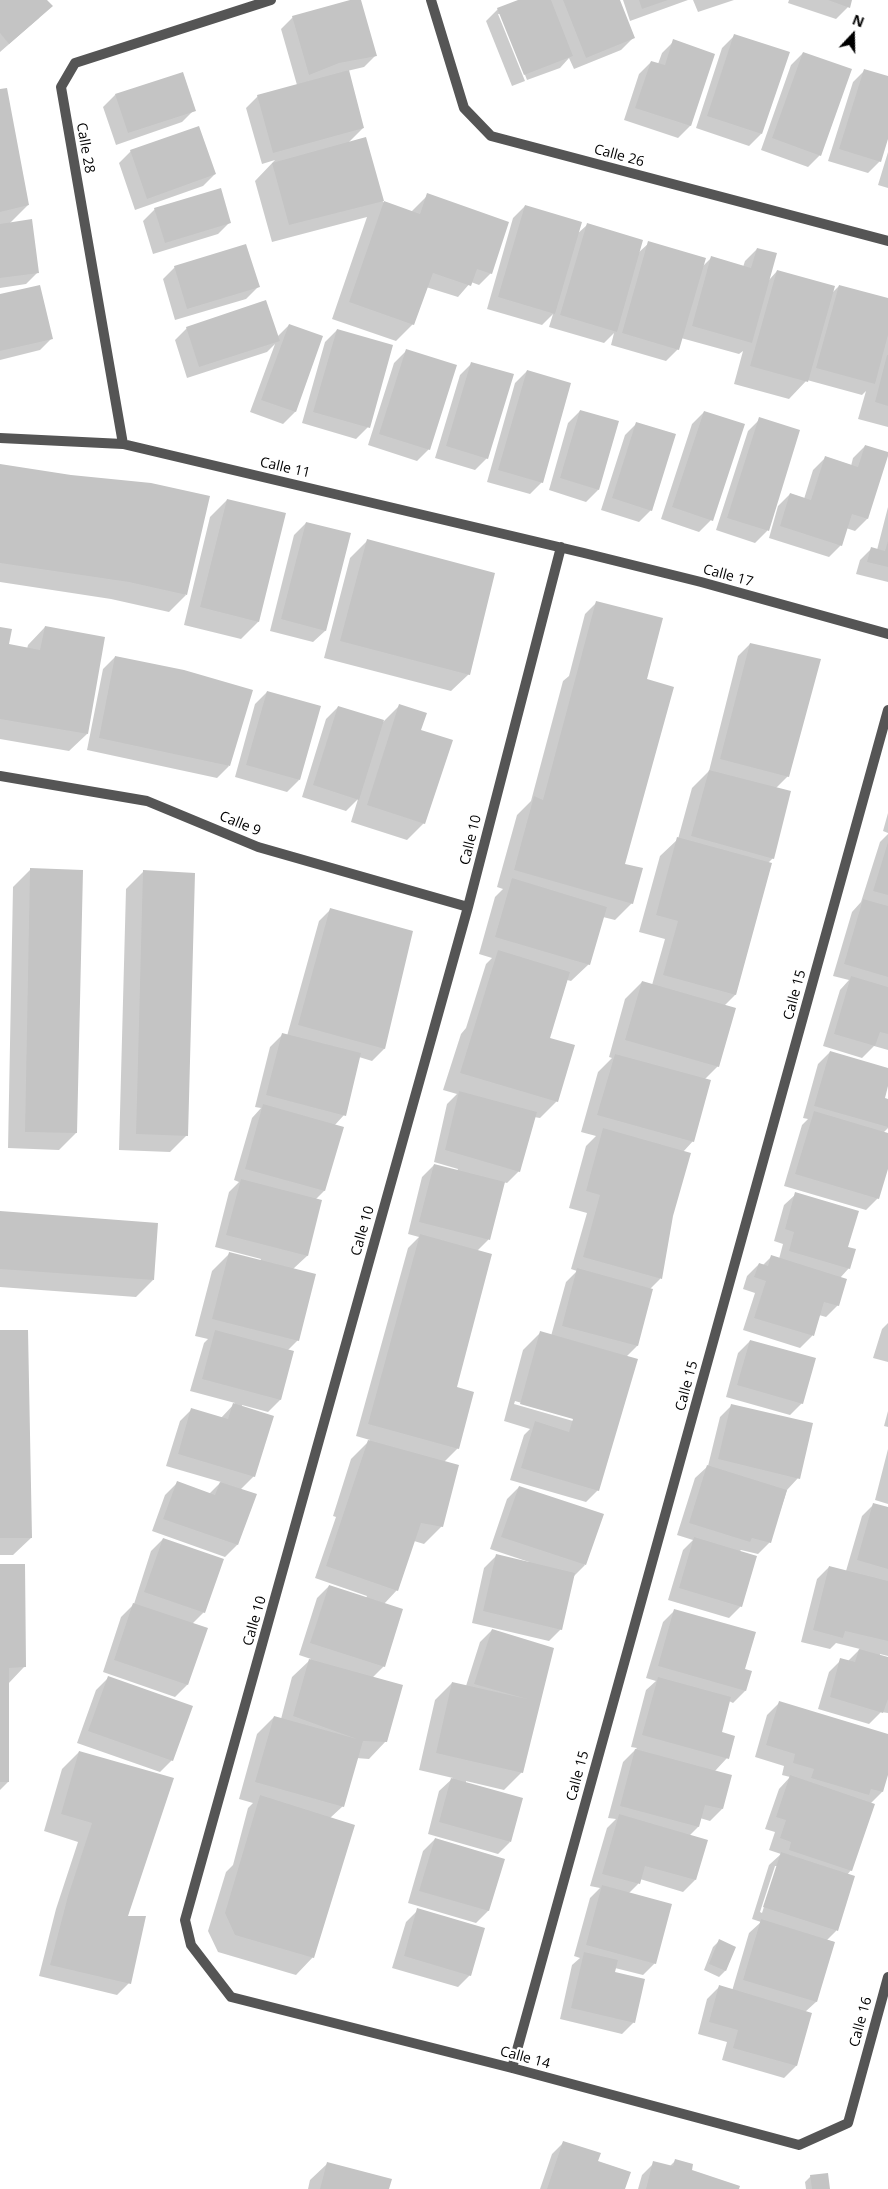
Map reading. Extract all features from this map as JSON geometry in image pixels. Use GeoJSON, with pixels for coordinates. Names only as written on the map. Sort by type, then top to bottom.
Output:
{"type":"FeatureCollection","features":[{"type":"Feature","properties":{"kind":"street","name":"Calle 28"},"geometry":{"type":"LineString","coordinates":[[123,444],[60,87],[75,63],[271,0]]}},
{"type":"Feature","properties":{"kind":"street","name":"Calle 26"},"geometry":{"type":"LineString","coordinates":[[431,0],[464,108],[491,136],[888,241]]}},
{"type":"Feature","properties":{"kind":"street","name":"Calle 11"},"geometry":{"type":"LineString","coordinates":[[0,438],[123,444],[561,547]]}},
{"type":"Feature","properties":{"kind":"street","name":"Calle 17"},"geometry":{"type":"LineString","coordinates":[[561,547],[701,582],[888,634]]}},
{"type":"Feature","properties":{"kind":"street","name":"Calle 10"},"geometry":{"type":"LineString","coordinates":[[186,1920],[468,907],[561,547]]}},
{"type":"Feature","properties":{"kind":"street","name":"Calle 15"},"geometry":{"type":"LineString","coordinates":[[512,2068],[888,710]]}},
{"type":"Feature","properties":{"kind":"street","name":"Calle 9"},"geometry":{"type":"LineString","coordinates":[[0,776],[147,801],[258,847],[468,907]]}},
{"type":"Feature","properties":{"kind":"street","name":"Calle 14"},"geometry":{"type":"LineString","coordinates":[[186,1920],[191,1945],[231,1997],[512,2068],[799,2145],[848,2123],[861,2074]]}},
{"type":"Feature","properties":{"kind":"street","name":"Calle 16"},"geometry":{"type":"LineString","coordinates":[[861,2074],[888,1977]]}},
{"type":"Feature","properties":{"kind":"building"},"geometry":{"type":"Polygon","coordinates":[[[0,0],[47,0],[53,6],[9,44],[0,33],[0,0]]]}},
{"type":"Feature","properties":{"kind":"building"},"geometry":{"type":"Polygon","coordinates":[[[350,0],[361,0],[377,56],[339,63],[309,75],[292,16],[350,0]]]}},
{"type":"Feature","properties":{"kind":"building"},"geometry":{"type":"Polygon","coordinates":[[[518,0],[551,0],[573,56],[524,75],[497,8],[518,0]]]}},
{"type":"Feature","properties":{"kind":"building"},"geometry":{"type":"Polygon","coordinates":[[[563,0],[620,0],[635,38],[586,58],[563,0]]]}},
{"type":"Feature","properties":{"kind":"building"},"geometry":{"type":"Polygon","coordinates":[[[639,0],[668,0],[642,9],[639,0]]]}},
{"type":"Feature","properties":{"kind":"building"},"geometry":{"type":"Polygon","coordinates":[[[828,0],[852,0],[850,8],[828,0]]]}},
{"type":"Feature","properties":{"kind":"building"},"geometry":{"type":"Polygon","coordinates":[[[734,34],[790,52],[762,134],[707,116],[734,34]]]}},
{"type":"Feature","properties":{"kind":"building"},"geometry":{"type":"Polygon","coordinates":[[[673,39],[715,54],[691,126],[635,108],[651,61],[665,65],[673,39]]]}},
{"type":"Feature","properties":{"kind":"building"},"geometry":{"type":"Polygon","coordinates":[[[803,52],[852,69],[821,156],[772,138],[803,52]]]}},
{"type":"Feature","properties":{"kind":"building"},"geometry":{"type":"Polygon","coordinates":[[[864,69],[888,76],[888,139],[881,162],[839,149],[864,69]]]}},
{"type":"Feature","properties":{"kind":"building"},"geometry":{"type":"Polygon","coordinates":[[[349,70],[364,128],[273,153],[257,95],[349,70]]]}},
{"type":"Feature","properties":{"kind":"building"},"geometry":{"type":"Polygon","coordinates":[[[183,72],[196,111],[128,133],[115,94],[183,72]]]}},
{"type":"Feature","properties":{"kind":"building"},"geometry":{"type":"Polygon","coordinates":[[[7,88],[29,205],[0,212],[0,89],[7,88]]]}},
{"type":"Feature","properties":{"kind":"building"},"geometry":{"type":"Polygon","coordinates":[[[199,126],[216,174],[147,199],[130,150],[199,126]]]}},
{"type":"Feature","properties":{"kind":"building"},"geometry":{"type":"Polygon","coordinates":[[[366,137],[384,201],[289,225],[272,163],[366,137]]]}},
{"type":"Feature","properties":{"kind":"building"},"geometry":{"type":"Polygon","coordinates":[[[221,188],[231,223],[165,243],[154,208],[221,188]]]}},
{"type":"Feature","properties":{"kind":"building"},"geometry":{"type":"Polygon","coordinates":[[[427,193],[509,222],[492,274],[477,269],[471,286],[433,273],[414,325],[349,302],[384,201],[420,214],[427,193]]]}},
{"type":"Feature","properties":{"kind":"building"},"geometry":{"type":"Polygon","coordinates":[[[525,205],[582,222],[555,314],[498,297],[525,205]]]}},
{"type":"Feature","properties":{"kind":"building"},"geometry":{"type":"Polygon","coordinates":[[[32,219],[39,273],[0,278],[0,224],[32,219]]]}},
{"type":"Feature","properties":{"kind":"building"},"geometry":{"type":"Polygon","coordinates":[[[587,223],[643,240],[617,332],[560,315],[587,223]]]}},
{"type":"Feature","properties":{"kind":"building"},"geometry":{"type":"Polygon","coordinates":[[[648,241],[706,258],[679,350],[622,333],[648,241]]]}},
{"type":"Feature","properties":{"kind":"building"},"geometry":{"type":"Polygon","coordinates":[[[246,244],[260,287],[187,309],[174,266],[246,244]]]}},
{"type":"Feature","properties":{"kind":"building"},"geometry":{"type":"Polygon","coordinates":[[[757,248],[777,253],[752,343],[692,326],[711,256],[751,268],[757,248]]]}},
{"type":"Feature","properties":{"kind":"building"},"geometry":{"type":"Polygon","coordinates":[[[777,270],[835,286],[808,382],[750,366],[777,270]]]}},
{"type":"Feature","properties":{"kind":"building"},"geometry":{"type":"Polygon","coordinates":[[[40,285],[53,339],[0,351],[0,294],[40,285]]]}},
{"type":"Feature","properties":{"kind":"building"},"geometry":{"type":"Polygon","coordinates":[[[839,285],[888,298],[888,335],[875,384],[816,368],[839,285]]]}},
{"type":"Feature","properties":{"kind":"building"},"geometry":{"type":"Polygon","coordinates":[[[266,300],[280,341],[199,367],[186,327],[266,300]]]}},
{"type":"Feature","properties":{"kind":"building"},"geometry":{"type":"Polygon","coordinates":[[[289,324],[323,336],[296,412],[261,400],[289,324]]]}},
{"type":"Feature","properties":{"kind":"building"},"geometry":{"type":"Polygon","coordinates":[[[337,329],[393,345],[370,428],[313,412],[337,329]]]}},
{"type":"Feature","properties":{"kind":"building"},"geometry":{"type":"Polygon","coordinates":[[[406,349],[457,365],[430,450],[379,434],[406,349]]]}},
{"type":"Feature","properties":{"kind":"building"},"geometry":{"type":"Polygon","coordinates":[[[888,355],[888,406],[875,402],[888,355]]]}},
{"type":"Feature","properties":{"kind":"building"},"geometry":{"type":"Polygon","coordinates":[[[471,362],[514,374],[488,459],[446,446],[471,362]]]}},
{"type":"Feature","properties":{"kind":"building"},"geometry":{"type":"Polygon","coordinates":[[[527,370],[571,383],[543,483],[498,470],[527,370]]]}},
{"type":"Feature","properties":{"kind":"building"},"geometry":{"type":"Polygon","coordinates":[[[580,410],[619,421],[599,490],[560,478],[580,410]]]}},
{"type":"Feature","properties":{"kind":"building"},"geometry":{"type":"Polygon","coordinates":[[[704,411],[745,424],[713,521],[672,507],[704,411]]]}},
{"type":"Feature","properties":{"kind":"building"},"geometry":{"type":"Polygon","coordinates":[[[759,417],[800,430],[769,531],[727,518],[759,417]]]}},
{"type":"Feature","properties":{"kind":"building"},"geometry":{"type":"Polygon","coordinates":[[[636,422],[676,434],[652,511],[612,498],[636,422]]]}},
{"type":"Feature","properties":{"kind":"building"},"geometry":{"type":"Polygon","coordinates":[[[865,445],[888,452],[888,456],[868,519],[852,514],[842,546],[780,526],[790,493],[811,500],[825,456],[858,467],[865,445]]]}},
{"type":"Feature","properties":{"kind":"building"},"geometry":{"type":"Polygon","coordinates":[[[0,464],[71,475],[151,483],[210,496],[187,595],[129,582],[0,563],[0,464]]]}},
{"type":"Feature","properties":{"kind":"building"},"geometry":{"type":"Polygon","coordinates":[[[227,499],[286,513],[259,622],[200,607],[227,499]]]}},
{"type":"Feature","properties":{"kind":"building"},"geometry":{"type":"Polygon","coordinates":[[[306,522],[351,533],[326,631],[281,619],[306,522]]]}},
{"type":"Feature","properties":{"kind":"building"},"geometry":{"type":"Polygon","coordinates":[[[367,539],[495,573],[470,675],[340,641],[367,539]]]}},
{"type":"Feature","properties":{"kind":"building"},"geometry":{"type":"Polygon","coordinates":[[[888,541],[888,567],[867,562],[871,547],[885,551],[888,541]]]}},
{"type":"Feature","properties":{"kind":"building"},"geometry":{"type":"Polygon","coordinates":[[[596,601],[663,618],[647,679],[674,687],[625,864],[643,868],[633,904],[514,870],[534,796],[543,800],[596,601]]]}},
{"type":"Feature","properties":{"kind":"building"},"geometry":{"type":"Polygon","coordinates":[[[45,626],[105,637],[88,734],[0,719],[0,627],[12,629],[9,644],[40,650],[45,626]]]}},
{"type":"Feature","properties":{"kind":"building"},"geometry":{"type":"Polygon","coordinates":[[[750,643],[821,659],[789,777],[720,759],[750,643]]]}},
{"type":"Feature","properties":{"kind":"building"},"geometry":{"type":"Polygon","coordinates":[[[115,656],[184,670],[253,690],[230,766],[99,738],[115,656]]]}},
{"type":"Feature","properties":{"kind":"building"},"geometry":{"type":"Polygon","coordinates":[[[267,691],[321,706],[300,780],[246,765],[267,691]]]}},
{"type":"Feature","properties":{"kind":"building"},"geometry":{"type":"Polygon","coordinates":[[[399,704],[427,713],[421,730],[453,740],[425,824],[367,805],[399,704]]]}},
{"type":"Feature","properties":{"kind":"building"},"geometry":{"type":"Polygon","coordinates":[[[338,706],[384,720],[359,800],[313,785],[338,706]]]}},
{"type":"Feature","properties":{"kind":"building"},"geometry":{"type":"Polygon","coordinates":[[[709,770],[791,791],[774,859],[691,836],[709,770]]]}},
{"type":"Feature","properties":{"kind":"building"},"geometry":{"type":"Polygon","coordinates":[[[677,837],[772,863],[736,995],[663,975],[678,921],[656,915],[677,837]]]}},
{"type":"Feature","properties":{"kind":"building"},"geometry":{"type":"Polygon","coordinates":[[[888,842],[888,895],[873,891],[888,842]]]}},
{"type":"Feature","properties":{"kind":"building"},"geometry":{"type":"Polygon","coordinates":[[[30,868],[83,870],[77,1133],[25,1132],[30,868]]]}},
{"type":"Feature","properties":{"kind":"building"},"geometry":{"type":"Polygon","coordinates":[[[143,870],[195,873],[188,1136],[136,1134],[143,870]]]}},
{"type":"Feature","properties":{"kind":"building"},"geometry":{"type":"Polygon","coordinates":[[[512,878],[607,907],[590,965],[495,937],[512,878]]]}},
{"type":"Feature","properties":{"kind":"building"},"geometry":{"type":"Polygon","coordinates":[[[863,899],[888,906],[888,977],[844,964],[863,899]]]}},
{"type":"Feature","properties":{"kind":"building"},"geometry":{"type":"Polygon","coordinates":[[[330,908],[413,931],[385,1049],[298,1025],[330,908]]]}},
{"type":"Feature","properties":{"kind":"building"},"geometry":{"type":"Polygon","coordinates":[[[498,950],[570,972],[550,1038],[575,1045],[558,1102],[460,1073],[498,950]]]}},
{"type":"Feature","properties":{"kind":"building"},"geometry":{"type":"Polygon","coordinates":[[[851,976],[888,987],[888,1034],[880,1032],[875,1046],[834,1034],[851,976]]]}},
{"type":"Feature","properties":{"kind":"building"},"geometry":{"type":"Polygon","coordinates":[[[642,981],[736,1008],[719,1067],[625,1040],[642,981]]]}},
{"type":"Feature","properties":{"kind":"building"},"geometry":{"type":"Polygon","coordinates":[[[282,1033],[361,1053],[346,1116],[266,1095],[282,1033]]]}},
{"type":"Feature","properties":{"kind":"building"},"geometry":{"type":"Polygon","coordinates":[[[830,1051],[888,1068],[888,1086],[885,1098],[888,1099],[888,1127],[814,1106],[830,1051]]]}},
{"type":"Feature","properties":{"kind":"building"},"geometry":{"type":"Polygon","coordinates":[[[615,1054],[711,1080],[694,1142],[597,1115],[615,1054]]]}},
{"type":"Feature","properties":{"kind":"building"},"geometry":{"type":"Polygon","coordinates":[[[459,1091],[537,1112],[520,1172],[445,1150],[459,1091]]]}},
{"type":"Feature","properties":{"kind":"building"},"geometry":{"type":"Polygon","coordinates":[[[263,1104],[344,1127],[325,1191],[245,1169],[263,1104]]]}},
{"type":"Feature","properties":{"kind":"building"},"geometry":{"type":"Polygon","coordinates":[[[814,1111],[888,1133],[888,1169],[879,1199],[795,1174],[814,1111]]]}},
{"type":"Feature","properties":{"kind":"building"},"geometry":{"type":"Polygon","coordinates":[[[603,1128],[691,1153],[673,1216],[662,1279],[583,1257],[600,1195],[586,1191],[603,1128]]]}},
{"type":"Feature","properties":{"kind":"building"},"geometry":{"type":"Polygon","coordinates":[[[434,1164],[505,1182],[490,1240],[419,1222],[434,1164]]]}},
{"type":"Feature","properties":{"kind":"building"},"geometry":{"type":"Polygon","coordinates":[[[241,1179],[322,1200],[308,1256],[226,1235],[241,1179]]]}},
{"type":"Feature","properties":{"kind":"building"},"geometry":{"type":"Polygon","coordinates":[[[795,1192],[859,1211],[848,1247],[856,1249],[850,1269],[789,1251],[794,1232],[785,1229],[795,1192]]]}},
{"type":"Feature","properties":{"kind":"building"},"geometry":{"type":"Polygon","coordinates":[[[0,1211],[158,1223],[154,1280],[0,1269],[0,1211]]]}},
{"type":"Feature","properties":{"kind":"building"},"geometry":{"type":"Polygon","coordinates":[[[420,1234],[492,1254],[457,1387],[474,1392],[459,1449],[368,1424],[420,1234]]]}},
{"type":"Feature","properties":{"kind":"building"},"geometry":{"type":"Polygon","coordinates":[[[229,1252],[316,1274],[299,1341],[212,1319],[229,1252]]]}},
{"type":"Feature","properties":{"kind":"building"},"geometry":{"type":"Polygon","coordinates":[[[771,1255],[847,1279],[839,1306],[824,1302],[814,1336],[754,1318],[766,1281],[754,1277],[759,1263],[768,1266],[771,1255]]]}},
{"type":"Feature","properties":{"kind":"building"},"geometry":{"type":"Polygon","coordinates":[[[577,1268],[653,1289],[638,1346],[562,1326],[577,1268]]]}},
{"type":"Feature","properties":{"kind":"building"},"geometry":{"type":"Polygon","coordinates":[[[0,1330],[28,1330],[32,1538],[0,1538],[0,1330]]]}},
{"type":"Feature","properties":{"kind":"building"},"geometry":{"type":"Polygon","coordinates":[[[215,1330],[294,1351],[281,1400],[202,1379],[215,1330]]]}},
{"type":"Feature","properties":{"kind":"building"},"geometry":{"type":"Polygon","coordinates":[[[540,1331],[638,1359],[599,1491],[521,1468],[535,1421],[569,1432],[573,1419],[520,1404],[540,1331]]]}},
{"type":"Feature","properties":{"kind":"building"},"geometry":{"type":"Polygon","coordinates":[[[750,1340],[816,1358],[803,1404],[737,1385],[750,1340]]]}},
{"type":"Feature","properties":{"kind":"building"},"geometry":{"type":"Polygon","coordinates":[[[233,1403],[274,1416],[255,1477],[178,1454],[191,1408],[228,1419],[233,1403]]]}},
{"type":"Feature","properties":{"kind":"building"},"geometry":{"type":"Polygon","coordinates":[[[731,1404],[813,1423],[800,1479],[718,1459],[731,1404]]]}},
{"type":"Feature","properties":{"kind":"building"},"geometry":{"type":"Polygon","coordinates":[[[368,1440],[459,1465],[443,1527],[421,1523],[398,1591],[326,1566],[368,1440]]]}},
{"type":"Feature","properties":{"kind":"building"},"geometry":{"type":"Polygon","coordinates":[[[707,1465],[787,1490],[771,1543],[752,1538],[750,1542],[689,1523],[707,1465]]]}},
{"type":"Feature","properties":{"kind":"building"},"geometry":{"type":"Polygon","coordinates":[[[177,1481],[215,1495],[220,1482],[257,1494],[238,1545],[163,1519],[177,1481]]]}},
{"type":"Feature","properties":{"kind":"building"},"geometry":{"type":"Polygon","coordinates":[[[519,1486],[604,1514],[586,1565],[501,1537],[519,1486]]]}},
{"type":"Feature","properties":{"kind":"building"},"geometry":{"type":"Polygon","coordinates":[[[873,1503],[888,1507],[888,1569],[857,1560],[873,1503]]]}},
{"type":"Feature","properties":{"kind":"building"},"geometry":{"type":"Polygon","coordinates":[[[694,1537],[757,1556],[742,1607],[679,1588],[694,1537]]]}},
{"type":"Feature","properties":{"kind":"building"},"geometry":{"type":"Polygon","coordinates":[[[163,1538],[224,1559],[205,1613],[144,1592],[163,1538]]]}},
{"type":"Feature","properties":{"kind":"building"},"geometry":{"type":"Polygon","coordinates":[[[496,1554],[575,1573],[562,1630],[483,1611],[496,1554]]]}},
{"type":"Feature","properties":{"kind":"building"},"geometry":{"type":"Polygon","coordinates":[[[0,1564],[25,1564],[26,1667],[9,1668],[9,1782],[0,1782],[0,1564]]]}},
{"type":"Feature","properties":{"kind":"building"},"geometry":{"type":"Polygon","coordinates":[[[829,1566],[888,1581],[888,1641],[845,1631],[843,1638],[813,1630],[829,1566]]]}},
{"type":"Feature","properties":{"kind":"building"},"geometry":{"type":"Polygon","coordinates":[[[329,1585],[403,1609],[385,1667],[310,1643],[329,1585]]]}},
{"type":"Feature","properties":{"kind":"building"},"geometry":{"type":"Polygon","coordinates":[[[133,1603],[208,1628],[188,1685],[114,1660],[133,1603]]]}},
{"type":"Feature","properties":{"kind":"building"},"geometry":{"type":"Polygon","coordinates":[[[674,1609],[756,1632],[745,1669],[752,1671],[746,1691],[658,1666],[674,1609]]]}},
{"type":"Feature","properties":{"kind":"building"},"geometry":{"type":"Polygon","coordinates":[[[492,1629],[554,1648],[523,1773],[436,1753],[452,1682],[527,1699],[474,1684],[492,1629]]]}},
{"type":"Feature","properties":{"kind":"building"},"geometry":{"type":"Polygon","coordinates":[[[859,1649],[888,1657],[888,1699],[883,1713],[830,1697],[840,1658],[855,1662],[859,1649]]]}},
{"type":"Feature","properties":{"kind":"building"},"geometry":{"type":"Polygon","coordinates":[[[309,1659],[403,1685],[387,1742],[363,1741],[344,1807],[255,1782],[274,1716],[357,1739],[293,1716],[309,1659]]]}},
{"type":"Feature","properties":{"kind":"building"},"geometry":{"type":"Polygon","coordinates":[[[108,1676],[193,1706],[173,1761],[88,1731],[108,1676]]]}},
{"type":"Feature","properties":{"kind":"building"},"geometry":{"type":"Polygon","coordinates":[[[658,1677],[731,1697],[722,1732],[735,1736],[729,1759],[642,1735],[658,1677]]]}},
{"type":"Feature","properties":{"kind":"building"},"geometry":{"type":"Polygon","coordinates":[[[779,1701],[888,1734],[888,1775],[883,1792],[871,1789],[869,1795],[811,1778],[814,1769],[793,1763],[795,1754],[766,1745],[779,1701]]]}},
{"type":"Feature","properties":{"kind":"building"},"geometry":{"type":"Polygon","coordinates":[[[635,1749],[732,1775],[723,1809],[705,1805],[699,1827],[620,1806],[635,1749]]]}},
{"type":"Feature","properties":{"kind":"building"},"geometry":{"type":"Polygon","coordinates":[[[79,1751],[174,1778],[128,1916],[146,1916],[131,1984],[50,1965],[68,1896],[92,1823],[61,1814],[79,1751]]]}},
{"type":"Feature","properties":{"kind":"building"},"geometry":{"type":"Polygon","coordinates":[[[790,1775],[875,1804],[852,1871],[789,1850],[791,1842],[780,1838],[786,1820],[776,1817],[790,1775]]]}},
{"type":"Feature","properties":{"kind":"building"},"geometry":{"type":"Polygon","coordinates":[[[451,1778],[523,1798],[511,1842],[439,1822],[451,1778]]]}},
{"type":"Feature","properties":{"kind":"building"},"geometry":{"type":"Polygon","coordinates":[[[260,1795],[355,1825],[314,1958],[235,1935],[225,1913],[260,1795]]]}},
{"type":"Feature","properties":{"kind":"building"},"geometry":{"type":"Polygon","coordinates":[[[619,1814],[708,1840],[696,1880],[645,1866],[640,1884],[602,1874],[619,1814]]]}},
{"type":"Feature","properties":{"kind":"building"},"geometry":{"type":"Polygon","coordinates":[[[435,1838],[505,1859],[489,1911],[419,1891],[435,1838]]]}},
{"type":"Feature","properties":{"kind":"building"},"geometry":{"type":"Polygon","coordinates":[[[781,1852],[855,1876],[838,1931],[763,1907],[781,1852]]]}},
{"type":"Feature","properties":{"kind":"building"},"geometry":{"type":"Polygon","coordinates":[[[602,1885],[672,1904],[656,1964],[586,1945],[602,1885]]]}},
{"type":"Feature","properties":{"kind":"building"},"geometry":{"type":"Polygon","coordinates":[[[417,1908],[485,1928],[471,1976],[404,1956],[417,1908]]]}},
{"type":"Feature","properties":{"kind":"building"},"geometry":{"type":"Polygon","coordinates":[[[761,1919],[835,1942],[817,2002],[743,1980],[761,1919]]]}},
{"type":"Feature","properties":{"kind":"building"},"geometry":{"type":"Polygon","coordinates":[[[719,1939],[736,1947],[726,1971],[709,1964],[719,1939]]]}},
{"type":"Feature","properties":{"kind":"building"},"geometry":{"type":"Polygon","coordinates":[[[584,1952],[618,1960],[615,1972],[645,1979],[635,2023],[571,2008],[584,1952]]]}},
{"type":"Feature","properties":{"kind":"building"},"geometry":{"type":"Polygon","coordinates":[[[719,1985],[812,2013],[797,2066],[733,2048],[738,2030],[709,2022],[719,1985]]]}},
{"type":"Feature","properties":{"kind":"building"},"geometry":{"type":"Polygon","coordinates":[[[563,2141],[601,2153],[598,2161],[631,2172],[625,2189],[547,2189],[563,2141]]]}},
{"type":"Feature","properties":{"kind":"building"},"geometry":{"type":"Polygon","coordinates":[[[675,2159],[693,2164],[692,2170],[740,2186],[739,2189],[646,2189],[653,2161],[673,2166],[675,2159]]]}},
{"type":"Feature","properties":{"kind":"building"},"geometry":{"type":"Polygon","coordinates":[[[327,2162],[392,2179],[389,2189],[320,2189],[327,2162]]]}},
{"type":"Feature","properties":{"kind":"building"},"geometry":{"type":"Polygon","coordinates":[[[828,2173],[830,2189],[812,2189],[810,2175],[828,2173]]]}}]}
